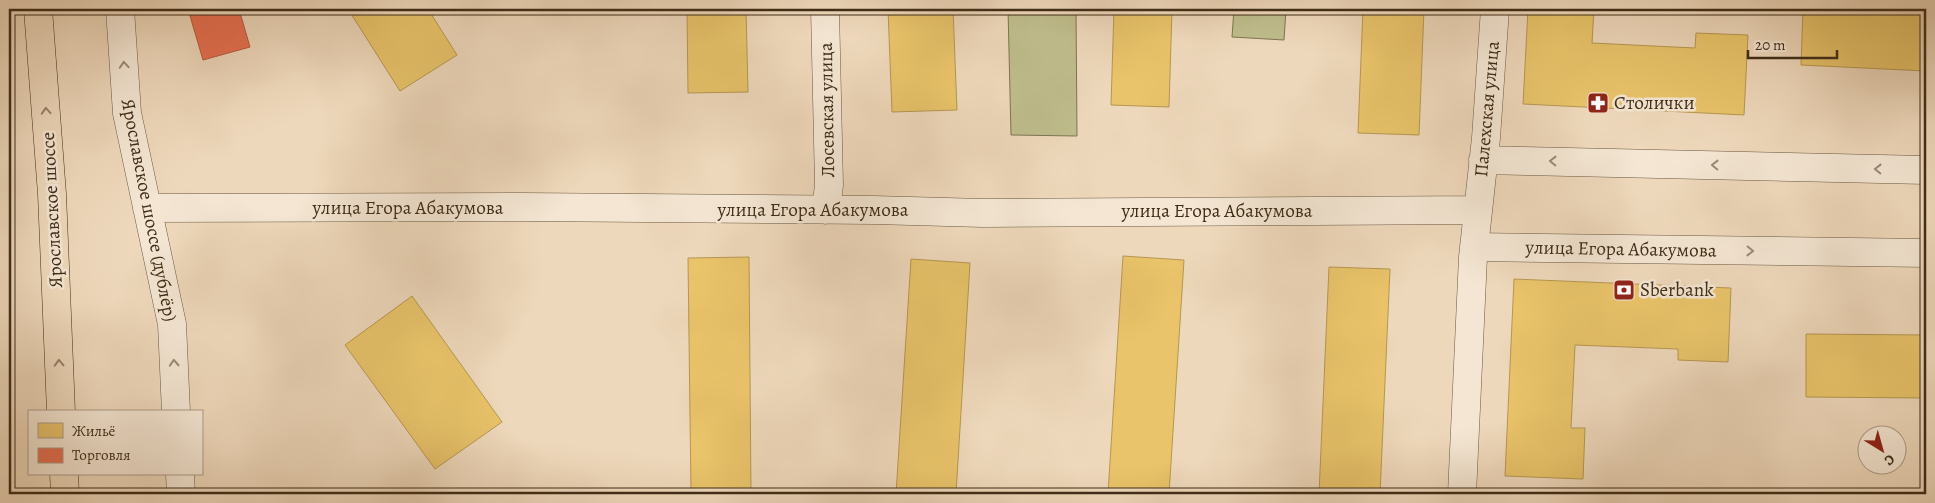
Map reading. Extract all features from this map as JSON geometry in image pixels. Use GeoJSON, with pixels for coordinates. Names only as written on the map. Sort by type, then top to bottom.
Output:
{"type":"FeatureCollection","features":[{"type":"Feature","properties":{"kind":"main road","name":"Ярославское шоссе"},"geometry":{"type":"LineString","coordinates":[[38,9],[52,194],[61,410]]}},
{"type":"Feature","properties":{"kind":"main road"},"geometry":{"type":"LineString","coordinates":[[64,476],[65,494]]}},
{"type":"Feature","properties":{"kind":"street","name":"Ярославское шоссе (дублёр)"},"geometry":{"type":"LineString","coordinates":[[120,9],[127,113],[172,324],[176,410]]}},
{"type":"Feature","properties":{"kind":"street","name":"Лосевская улица"},"geometry":{"type":"LineString","coordinates":[[825,9],[829,185],[826,210]]}},
{"type":"Feature","properties":{"kind":"street","name":"Палехская улица"},"geometry":{"type":"LineString","coordinates":[[1474,247],[1495,9]]}},
{"type":"Feature","properties":{"kind":"street"},"geometry":{"type":"LineString","coordinates":[[1483,160],[1926,170]]}},
{"type":"Feature","properties":{"kind":"street","name":"улица Егора Абакумова"},"geometry":{"type":"LineString","coordinates":[[147,208],[524,207],[983,213],[1478,210]]}},
{"type":"Feature","properties":{"kind":"street","name":"улица Егора Абакумова"},"geometry":{"type":"LineString","coordinates":[[1474,247],[1926,253]]}},
{"type":"Feature","properties":{"kind":"street"},"geometry":{"type":"LineString","coordinates":[[1462,494],[1474,247]]}},
{"type":"Feature","properties":{"kind":"street"},"geometry":{"type":"LineString","coordinates":[[180,476],[181,494]]}},
{"type":"Feature","properties":{"kind":"shaded area"},"geometry":{"type":"Polygon","coordinates":[[[1008,9],[1076,9],[1077,136],[1011,135],[1008,9]]]}},
{"type":"Feature","properties":{"kind":"shaded area"},"geometry":{"type":"Polygon","coordinates":[[[1234,9],[1286,9],[1284,40],[1232,37],[1234,9]]]}},
{"type":"Feature","properties":{"kind":"building: Жильё"},"geometry":{"type":"Polygon","coordinates":[[[348,9],[428,9],[457,55],[400,91],[348,9]]]}},
{"type":"Feature","properties":{"kind":"building: Жильё"},"geometry":{"type":"Polygon","coordinates":[[[687,9],[746,9],[748,92],[688,93],[687,9]]]}},
{"type":"Feature","properties":{"kind":"building: Жильё"},"geometry":{"type":"Polygon","coordinates":[[[888,9],[953,9],[957,110],[892,112],[888,9]]]}},
{"type":"Feature","properties":{"kind":"building: Жильё"},"geometry":{"type":"Polygon","coordinates":[[[1114,9],[1172,9],[1169,107],[1111,105],[1114,9]]]}},
{"type":"Feature","properties":{"kind":"building: Жильё"},"geometry":{"type":"Polygon","coordinates":[[[1363,9],[1424,9],[1419,135],[1358,133],[1363,9]]]}},
{"type":"Feature","properties":{"kind":"building: Жильё"},"geometry":{"type":"Polygon","coordinates":[[[1528,9],[1594,9],[1592,43],[1695,48],[1696,33],[1748,35],[1744,115],[1523,104],[1528,9]]]}},
{"type":"Feature","properties":{"kind":"building: Жильё"},"geometry":{"type":"Polygon","coordinates":[[[1803,9],[1852,9],[1926,13],[1926,71],[1801,65],[1803,9]]]}},
{"type":"Feature","properties":{"kind":"building: Жильё"},"geometry":{"type":"Polygon","coordinates":[[[1123,256],[1184,260],[1169,494],[1108,494],[1123,256]]]}},
{"type":"Feature","properties":{"kind":"building: Жильё"},"geometry":{"type":"Polygon","coordinates":[[[749,257],[751,494],[691,494],[688,258],[749,257]]]}},
{"type":"Feature","properties":{"kind":"building: Жильё"},"geometry":{"type":"Polygon","coordinates":[[[911,259],[970,263],[956,494],[896,494],[911,259]]]}},
{"type":"Feature","properties":{"kind":"building: Жильё"},"geometry":{"type":"Polygon","coordinates":[[[1329,267],[1390,269],[1380,494],[1319,494],[1329,267]]]}},
{"type":"Feature","properties":{"kind":"building: Жильё"},"geometry":{"type":"Polygon","coordinates":[[[1514,279],[1731,288],[1728,362],[1678,360],[1678,349],[1575,345],[1571,428],[1585,428],[1583,479],[1505,476],[1514,279]]]}},
{"type":"Feature","properties":{"kind":"building: Жильё"},"geometry":{"type":"Polygon","coordinates":[[[412,296],[502,422],[435,469],[345,345],[412,296]]]}},
{"type":"Feature","properties":{"kind":"building: Жильё"},"geometry":{"type":"Polygon","coordinates":[[[1806,334],[1926,335],[1926,398],[1806,397],[1806,334]]]}},
{"type":"Feature","properties":{"kind":"building: Торговля"},"geometry":{"type":"Polygon","coordinates":[[[188,9],[239,9],[250,47],[203,60],[188,9]]]}},
{"type":"Feature","properties":{"kind":"place","name":"Столички"},"geometry":{"type":"Point","coordinates":[1598,103]}},
{"type":"Feature","properties":{"kind":"place","name":"Sberbank"},"geometry":{"type":"Point","coordinates":[1624,290]}}]}
